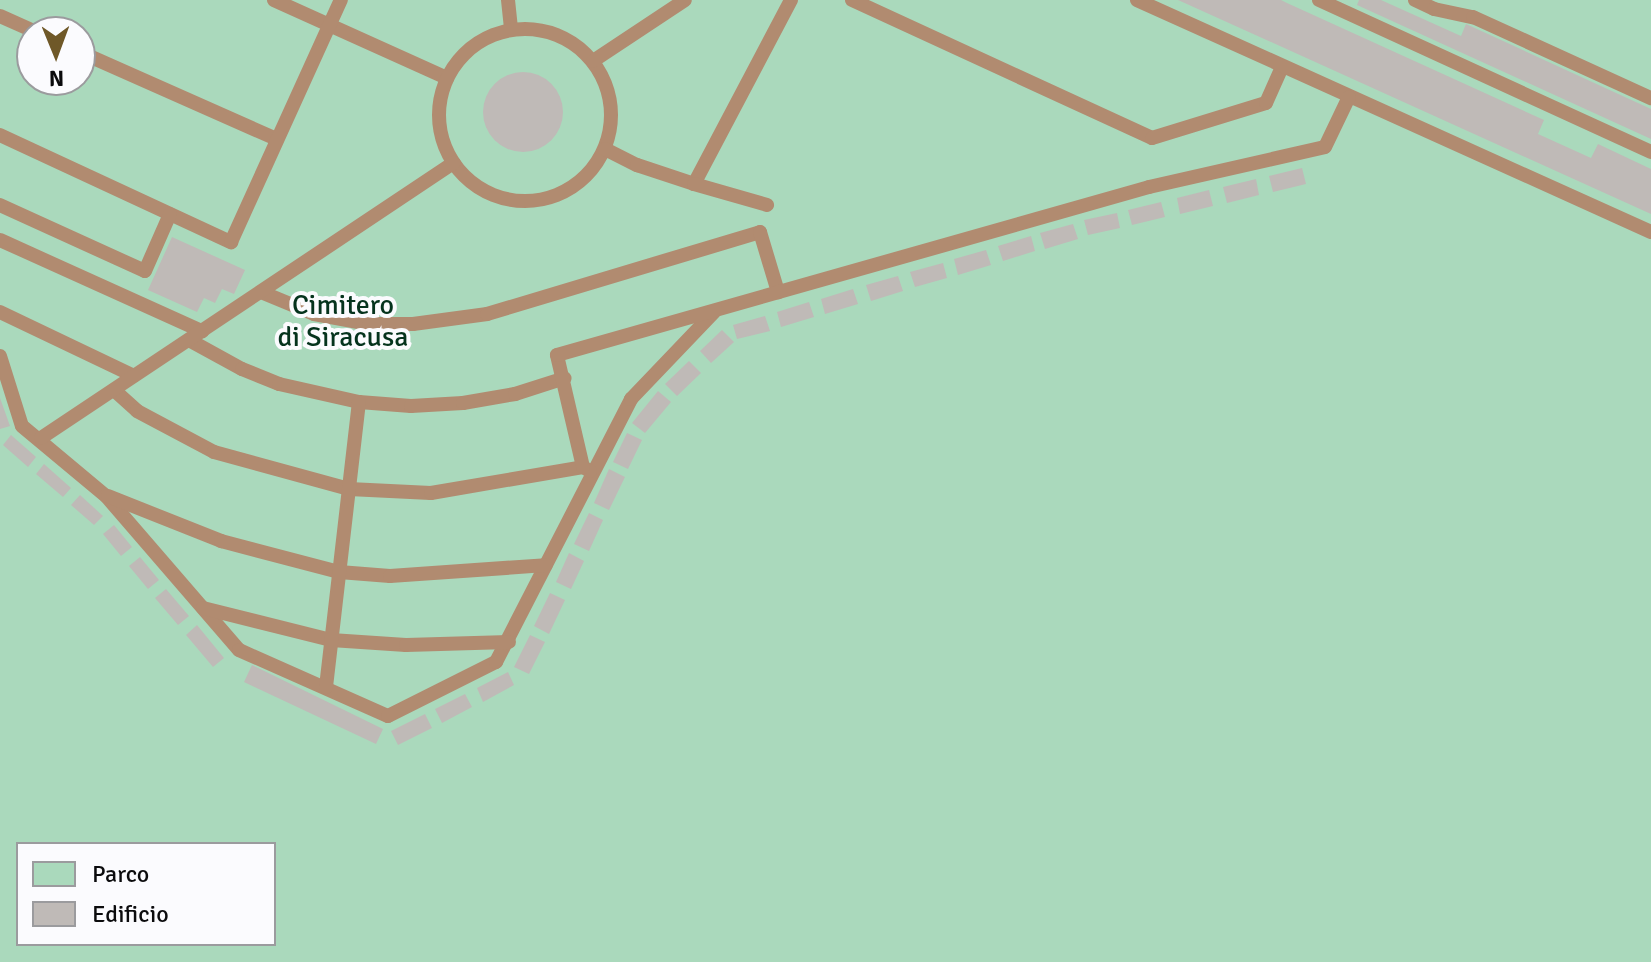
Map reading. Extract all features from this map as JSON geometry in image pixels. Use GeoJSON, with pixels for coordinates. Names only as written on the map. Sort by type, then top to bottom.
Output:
{"type":"FeatureCollection","features":[{"type":"Feature","properties":{"kind":"lane"},"geometry":{"type":"LineString","coordinates":[[274,0],[447,78]]}},
{"type":"Feature","properties":{"kind":"lane"},"geometry":{"type":"LineString","coordinates":[[0,135],[231,242],[341,0]]}},
{"type":"Feature","properties":{"kind":"lane"},"geometry":{"type":"LineString","coordinates":[[508,0],[511,29]]}},
{"type":"Feature","properties":{"kind":"lane"},"geometry":{"type":"LineString","coordinates":[[593,61],[685,0]]}},
{"type":"Feature","properties":{"kind":"lane"},"geometry":{"type":"LineString","coordinates":[[694,184],[791,0]]}},
{"type":"Feature","properties":{"kind":"lane"},"geometry":{"type":"LineString","coordinates":[[852,0],[1152,138],[1266,103],[1282,67]]}},
{"type":"Feature","properties":{"kind":"lane"},"geometry":{"type":"LineString","coordinates":[[1137,0],[1651,232]]}},
{"type":"Feature","properties":{"kind":"lane"},"geometry":{"type":"LineString","coordinates":[[1319,0],[1344,5],[1651,152]]}},
{"type":"Feature","properties":{"kind":"lane"},"geometry":{"type":"LineString","coordinates":[[1415,0],[1434,9],[1473,17],[1651,98]]}},
{"type":"Feature","properties":{"kind":"lane"},"geometry":{"type":"LineString","coordinates":[[511,29],[541,30],[570,41],[593,61],[605,81],[611,104],[611,127],[605,149],[578,183],[538,200],[514,201],[491,194],[470,181],[454,163],[443,143],[439,121],[440,99],[447,78],[473,46],[511,29]]}},
{"type":"Feature","properties":{"kind":"lane"},"geometry":{"type":"LineString","coordinates":[[96,59],[276,139]]}},
{"type":"Feature","properties":{"kind":"lane"},"geometry":{"type":"LineString","coordinates":[[588,470],[557,355],[1149,187],[1325,147],[1349,97]]}},
{"type":"Feature","properties":{"kind":"lane"},"geometry":{"type":"LineString","coordinates":[[605,149],[637,165],[767,205]]}},
{"type":"Feature","properties":{"kind":"lane"},"geometry":{"type":"LineString","coordinates":[[41,438],[454,163]]}},
{"type":"Feature","properties":{"kind":"lane"},"geometry":{"type":"LineString","coordinates":[[0,205],[145,271],[170,214]]}},
{"type":"Feature","properties":{"kind":"lane"},"geometry":{"type":"LineString","coordinates":[[261,292],[314,314],[369,324],[413,324],[487,314],[760,232],[778,292]]}},
{"type":"Feature","properties":{"kind":"lane"},"geometry":{"type":"LineString","coordinates":[[0,240],[202,331]]}},
{"type":"Feature","properties":{"kind":"lane"},"geometry":{"type":"LineString","coordinates":[[0,312],[134,376]]}},
{"type":"Feature","properties":{"kind":"lane"},"geometry":{"type":"LineString","coordinates":[[0,356],[22,426],[41,438],[106,496],[239,650],[388,716],[496,662],[546,565],[588,470],[631,399],[714,312]]}},
{"type":"Feature","properties":{"kind":"lane"},"geometry":{"type":"LineString","coordinates":[[189,340],[242,369],[279,384],[359,402],[411,406],[463,403],[515,394],[565,378]]}},
{"type":"Feature","properties":{"kind":"lane"},"geometry":{"type":"LineString","coordinates":[[114,390],[137,411],[214,452],[349,489],[431,493],[588,470]]}},
{"type":"Feature","properties":{"kind":"lane"},"geometry":{"type":"LineString","coordinates":[[326,687],[359,402]]}},
{"type":"Feature","properties":{"kind":"lane"},"geometry":{"type":"LineString","coordinates":[[106,496],[221,541],[339,572],[416,575],[546,565]]}},
{"type":"Feature","properties":{"kind":"lane"},"geometry":{"type":"LineString","coordinates":[[203,608],[331,640],[406,645],[509,642]]}},
{"type":"Feature","properties":{"kind":"green space","name":"Cimitero di Siracusa"},"geometry":{"type":"Polygon","coordinates":[[[0,0],[1651,0],[1651,962],[0,962],[0,0]]]}},
{"type":"Feature","properties":{"kind":"building"},"geometry":{"type":"Polygon","coordinates":[[[1178,0],[1281,0],[1544,120],[1538,134],[1591,158],[1598,144],[1651,169],[1651,214],[1178,0]]]}},
{"type":"Feature","properties":{"kind":"building"},"geometry":{"type":"Polygon","coordinates":[[[1359,0],[1381,0],[1461,36],[1466,24],[1651,109],[1651,139],[1357,5],[1359,0]]]}},
{"type":"Feature","properties":{"kind":"building"},"geometry":{"type":"Polygon","coordinates":[[[523,72],[538,75],[551,84],[560,97],[563,112],[560,127],[551,140],[538,149],[523,152],[508,149],[495,140],[486,127],[483,112],[486,97],[495,84],[508,75],[523,72]]]}},
{"type":"Feature","properties":{"kind":"building"},"geometry":{"type":"Polygon","coordinates":[[[1302,168],[1306,184],[1273,192],[1269,176],[1302,168]]]}},
{"type":"Feature","properties":{"kind":"building"},"geometry":{"type":"Polygon","coordinates":[[[1256,179],[1259,195],[1227,203],[1223,187],[1256,179]]]}},
{"type":"Feature","properties":{"kind":"building"},"geometry":{"type":"Polygon","coordinates":[[[1209,190],[1213,206],[1180,214],[1177,198],[1209,190]]]}},
{"type":"Feature","properties":{"kind":"building"},"geometry":{"type":"Polygon","coordinates":[[[1161,202],[1165,217],[1132,225],[1128,210],[1161,202]]]}},
{"type":"Feature","properties":{"kind":"building"},"geometry":{"type":"Polygon","coordinates":[[[1117,213],[1120,228],[1088,235],[1084,220],[1117,213]]]}},
{"type":"Feature","properties":{"kind":"building"},"geometry":{"type":"Polygon","coordinates":[[[1073,224],[1078,239],[1045,249],[1040,233],[1073,224]]]}},
{"type":"Feature","properties":{"kind":"building"},"geometry":{"type":"Polygon","coordinates":[[[1031,236],[1035,251],[1003,261],[998,246],[1031,236]]]}},
{"type":"Feature","properties":{"kind":"building"},"geometry":{"type":"Polygon","coordinates":[[[172,237],[245,270],[234,294],[222,289],[215,303],[204,298],[197,312],[148,290],[172,237]]]}},
{"type":"Feature","properties":{"kind":"building"},"geometry":{"type":"Polygon","coordinates":[[[986,250],[991,265],[958,275],[954,259],[986,250]]]}},
{"type":"Feature","properties":{"kind":"building"},"geometry":{"type":"Polygon","coordinates":[[[943,263],[947,278],[915,287],[910,272],[943,263]]]}},
{"type":"Feature","properties":{"kind":"building"},"geometry":{"type":"Polygon","coordinates":[[[898,276],[903,291],[871,301],[866,285],[898,276]]]}},
{"type":"Feature","properties":{"kind":"building"},"geometry":{"type":"Polygon","coordinates":[[[853,289],[858,304],[825,314],[821,299],[853,289]]]}},
{"type":"Feature","properties":{"kind":"building"},"geometry":{"type":"Polygon","coordinates":[[[809,302],[814,317],[781,327],[777,312],[809,302]]]}},
{"type":"Feature","properties":{"kind":"building"},"geometry":{"type":"Polygon","coordinates":[[[765,316],[770,331],[737,339],[733,325],[765,316]]]}},
{"type":"Feature","properties":{"kind":"building"},"geometry":{"type":"Polygon","coordinates":[[[722,330],[734,342],[711,363],[700,351],[722,330]]]}},
{"type":"Feature","properties":{"kind":"building"},"geometry":{"type":"Polygon","coordinates":[[[689,361],[701,373],[677,396],[665,384],[689,361]]]}},
{"type":"Feature","properties":{"kind":"building"},"geometry":{"type":"Polygon","coordinates":[[[658,391],[671,402],[645,433],[632,423],[658,391]]]}},
{"type":"Feature","properties":{"kind":"building"},"geometry":{"type":"Polygon","coordinates":[[[0,398],[10,426],[0,429],[0,398]]]}},
{"type":"Feature","properties":{"kind":"building"},"geometry":{"type":"Polygon","coordinates":[[[627,433],[642,440],[628,469],[613,462],[627,433]]]}},
{"type":"Feature","properties":{"kind":"building"},"geometry":{"type":"Polygon","coordinates":[[[11,435],[36,457],[28,467],[3,445],[11,435]]]}},
{"type":"Feature","properties":{"kind":"building"},"geometry":{"type":"Polygon","coordinates":[[[44,464],[71,488],[63,497],[36,474],[44,464]]]}},
{"type":"Feature","properties":{"kind":"building"},"geometry":{"type":"Polygon","coordinates":[[[609,469],[625,477],[609,510],[594,503],[609,469]]]}},
{"type":"Feature","properties":{"kind":"building"},"geometry":{"type":"Polygon","coordinates":[[[80,495],[103,516],[94,525],[71,505],[80,495]]]}},
{"type":"Feature","properties":{"kind":"building"},"geometry":{"type":"Polygon","coordinates":[[[589,513],[603,520],[589,551],[574,544],[589,513]]]}},
{"type":"Feature","properties":{"kind":"building"},"geometry":{"type":"Polygon","coordinates":[[[114,525],[132,547],[121,556],[103,534],[114,525]]]}},
{"type":"Feature","properties":{"kind":"building"},"geometry":{"type":"Polygon","coordinates":[[[569,553],[584,561],[571,589],[556,582],[569,553]]]}},
{"type":"Feature","properties":{"kind":"building"},"geometry":{"type":"Polygon","coordinates":[[[140,557],[159,580],[148,589],[129,566],[140,557]]]}},
{"type":"Feature","properties":{"kind":"building"},"geometry":{"type":"Polygon","coordinates":[[[166,589],[189,616],[178,625],[155,598],[166,589]]]}},
{"type":"Feature","properties":{"kind":"building"},"geometry":{"type":"Polygon","coordinates":[[[550,593],[565,600],[549,634],[534,626],[550,593]]]}},
{"type":"Feature","properties":{"kind":"building"},"geometry":{"type":"Polygon","coordinates":[[[197,625],[224,658],[213,667],[186,635],[197,625]]]}},
{"type":"Feature","properties":{"kind":"building"},"geometry":{"type":"Polygon","coordinates":[[[530,635],[545,642],[529,674],[514,667],[530,635]]]}},
{"type":"Feature","properties":{"kind":"building"},"geometry":{"type":"Polygon","coordinates":[[[252,665],[383,729],[376,744],[244,682],[252,665]]]}},
{"type":"Feature","properties":{"kind":"building"},"geometry":{"type":"Polygon","coordinates":[[[508,672],[514,685],[483,702],[477,688],[508,672]]]}},
{"type":"Feature","properties":{"kind":"building"},"geometry":{"type":"Polygon","coordinates":[[[465,694],[472,707],[442,723],[435,709],[465,694]]]}},
{"type":"Feature","properties":{"kind":"building"},"geometry":{"type":"Polygon","coordinates":[[[425,714],[432,728],[398,745],[391,731],[425,714]]]}}]}
